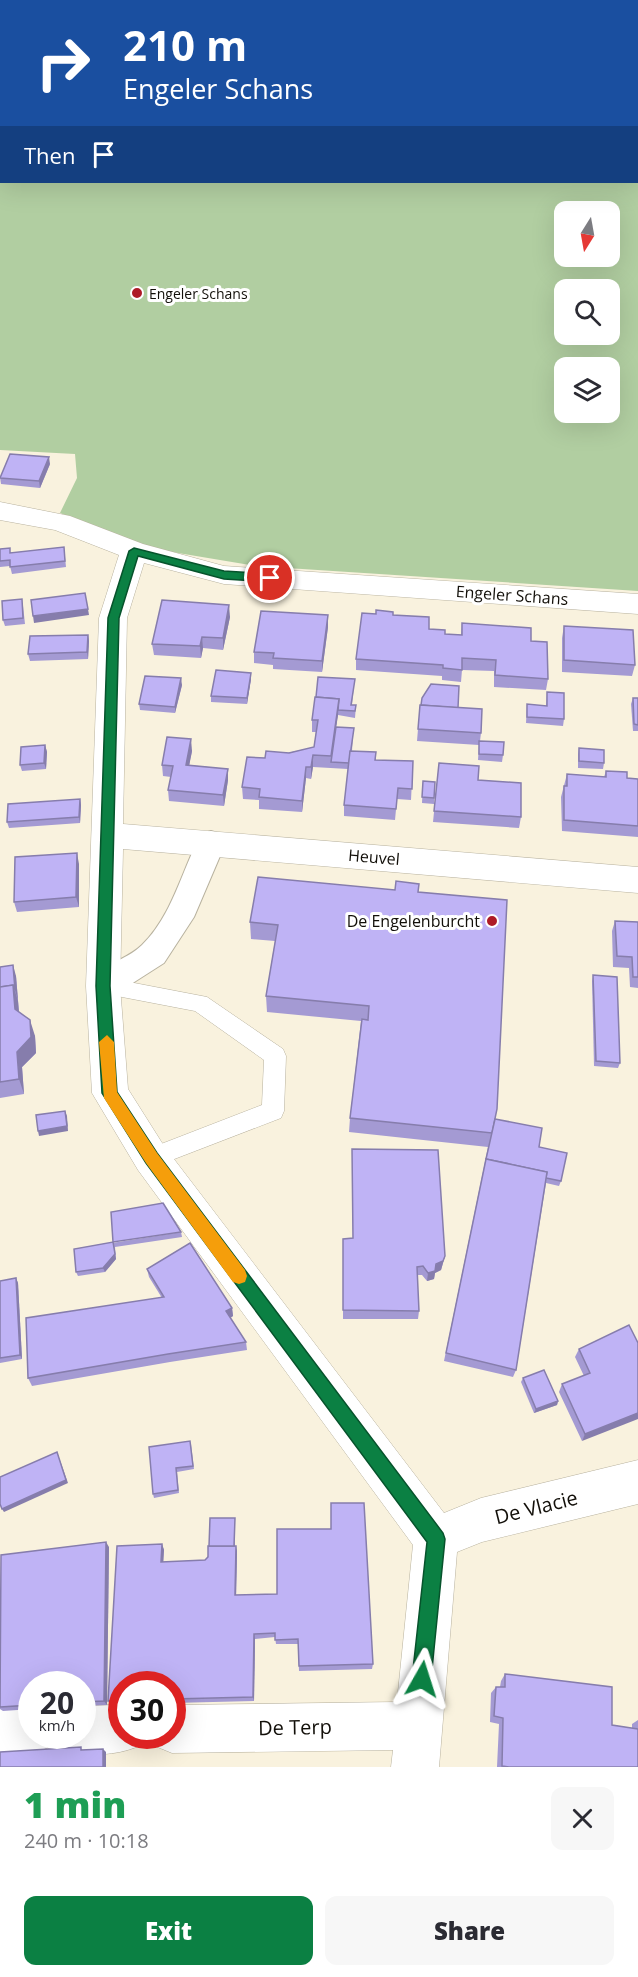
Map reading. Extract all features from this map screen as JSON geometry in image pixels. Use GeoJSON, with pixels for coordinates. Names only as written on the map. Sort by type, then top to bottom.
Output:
{"type":"FeatureCollection","features":[{"type":"Feature","properties":{"kind":"street","name":"Engeler Schans"},"geometry":{"type":"LineString","coordinates":[[0,511],[62,522],[134,551],[224,575],[638,604]]}},
{"type":"Feature","properties":{"kind":"street"},"geometry":{"type":"LineString","coordinates":[[134,551],[113,618],[109,836],[103,986],[110,1093],[151,1158],[436,1539],[416,1746]]}},
{"type":"Feature","properties":{"kind":"street","name":"Heuvel"},"geometry":{"type":"LineString","coordinates":[[109,836],[211,842],[638,880]]}},
{"type":"Feature","properties":{"kind":"street"},"geometry":{"type":"LineString","coordinates":[[103,986],[153,954],[179,917],[211,842]]}},
{"type":"Feature","properties":{"kind":"street","name":"De Vlacie"},"geometry":{"type":"LineString","coordinates":[[436,1539],[481,1520],[638,1482]]}},
{"type":"Feature","properties":{"kind":"street"},"geometry":{"type":"LineString","coordinates":[[0,1731],[18,1730]]}},
{"type":"Feature","properties":{"kind":"street","name":"De Terp"},"geometry":{"type":"LineString","coordinates":[[186,1730],[416,1746]]}},
{"type":"Feature","properties":{"kind":"lane"},"geometry":{"type":"LineString","coordinates":[[103,986],[200,1003],[275,1056],[273,1111],[151,1158]]}},
{"type":"Feature","properties":{"kind":"green space"},"geometry":{"type":"Polygon","coordinates":[[[0,183],[638,183],[638,591],[256,566],[148,548],[60,513],[77,478],[75,454],[0,450],[0,183]]]}},
{"type":"Feature","properties":{"kind":"building"},"geometry":{"type":"Polygon","coordinates":[[[10,454],[49,457],[39,481],[0,478],[10,454]]]}},
{"type":"Feature","properties":{"kind":"building"},"geometry":{"type":"Polygon","coordinates":[[[64,547],[65,561],[10,567],[10,560],[0,561],[0,549],[10,548],[10,553],[64,547]]]}},
{"type":"Feature","properties":{"kind":"building"},"geometry":{"type":"Polygon","coordinates":[[[85,593],[88,609],[33,616],[31,600],[85,593]]]}},
{"type":"Feature","properties":{"kind":"building"},"geometry":{"type":"Polygon","coordinates":[[[22,599],[23,618],[3,620],[2,601],[22,599]]]}},
{"type":"Feature","properties":{"kind":"building"},"geometry":{"type":"Polygon","coordinates":[[[162,600],[229,605],[223,638],[202,637],[200,646],[152,644],[162,600]]]}},
{"type":"Feature","properties":{"kind":"building"},"geometry":{"type":"Polygon","coordinates":[[[376,610],[393,612],[393,615],[429,617],[429,629],[445,630],[445,634],[462,635],[462,623],[531,628],[531,641],[547,642],[548,679],[495,675],[496,660],[462,658],[462,670],[443,668],[443,665],[356,659],[362,613],[376,614],[376,610]]]}},
{"type":"Feature","properties":{"kind":"building"},"geometry":{"type":"Polygon","coordinates":[[[261,611],[328,615],[322,661],[273,658],[274,653],[254,652],[261,611]]]}},
{"type":"Feature","properties":{"kind":"building"},"geometry":{"type":"Polygon","coordinates":[[[564,626],[633,630],[635,665],[564,660],[564,626]]]}},
{"type":"Feature","properties":{"kind":"building"},"geometry":{"type":"Polygon","coordinates":[[[88,635],[87,652],[28,654],[30,636],[88,635]]]}},
{"type":"Feature","properties":{"kind":"building"},"geometry":{"type":"Polygon","coordinates":[[[216,670],[251,673],[247,698],[211,696],[216,670]]]}},
{"type":"Feature","properties":{"kind":"building"},"geometry":{"type":"Polygon","coordinates":[[[145,676],[181,678],[175,707],[139,704],[145,676]]]}},
{"type":"Feature","properties":{"kind":"building"},"geometry":{"type":"Polygon","coordinates":[[[318,677],[355,679],[351,705],[356,705],[355,711],[338,710],[339,699],[316,697],[318,677]]]}},
{"type":"Feature","properties":{"kind":"building"},"geometry":{"type":"Polygon","coordinates":[[[431,684],[459,686],[458,708],[421,705],[422,698],[431,684]]]}},
{"type":"Feature","properties":{"kind":"building"},"geometry":{"type":"Polygon","coordinates":[[[547,692],[564,693],[564,719],[527,717],[527,704],[547,706],[547,692]]]}},
{"type":"Feature","properties":{"kind":"building"},"geometry":{"type":"Polygon","coordinates":[[[315,697],[339,699],[331,756],[313,755],[311,767],[306,767],[302,801],[259,797],[260,789],[242,787],[247,757],[265,758],[266,751],[289,753],[314,747],[318,720],[312,720],[315,697]]]}},
{"type":"Feature","properties":{"kind":"building"},"geometry":{"type":"Polygon","coordinates":[[[633,698],[638,698],[638,725],[634,724],[633,698]]]}},
{"type":"Feature","properties":{"kind":"building"},"geometry":{"type":"Polygon","coordinates":[[[420,705],[482,709],[481,733],[418,729],[420,705]]]}},
{"type":"Feature","properties":{"kind":"building"},"geometry":{"type":"Polygon","coordinates":[[[336,727],[354,728],[349,763],[331,762],[336,727]]]}},
{"type":"Feature","properties":{"kind":"building"},"geometry":{"type":"Polygon","coordinates":[[[167,737],[191,739],[186,765],[228,769],[223,795],[168,790],[173,766],[162,765],[167,737]]]}},
{"type":"Feature","properties":{"kind":"building"},"geometry":{"type":"Polygon","coordinates":[[[479,741],[504,742],[503,755],[479,754],[479,741]]]}},
{"type":"Feature","properties":{"kind":"building"},"geometry":{"type":"Polygon","coordinates":[[[45,745],[44,763],[20,765],[21,747],[45,745]]]}},
{"type":"Feature","properties":{"kind":"building"},"geometry":{"type":"Polygon","coordinates":[[[579,748],[604,750],[604,763],[579,761],[579,748]]]}},
{"type":"Feature","properties":{"kind":"building"},"geometry":{"type":"Polygon","coordinates":[[[350,751],[376,752],[375,760],[413,761],[412,789],[398,788],[396,809],[344,805],[350,751]]]}},
{"type":"Feature","properties":{"kind":"building"},"geometry":{"type":"Polygon","coordinates":[[[439,763],[479,766],[478,780],[521,783],[521,817],[434,811],[439,763]]]}},
{"type":"Feature","properties":{"kind":"building"},"geometry":{"type":"Polygon","coordinates":[[[606,771],[627,772],[627,778],[638,779],[638,826],[564,820],[564,786],[567,786],[567,774],[606,777],[606,771]]]}},
{"type":"Feature","properties":{"kind":"building"},"geometry":{"type":"Polygon","coordinates":[[[423,781],[435,782],[434,798],[422,797],[423,781]]]}},
{"type":"Feature","properties":{"kind":"building"},"geometry":{"type":"Polygon","coordinates":[[[80,799],[79,817],[7,822],[8,804],[80,799]]]}},
{"type":"Feature","properties":{"kind":"building"},"geometry":{"type":"Polygon","coordinates":[[[77,853],[76,897],[14,902],[15,857],[77,853]]]}},
{"type":"Feature","properties":{"kind":"building","name":"De Engelenburcht"},"geometry":{"type":"Polygon","coordinates":[[[258,877],[395,890],[396,881],[419,884],[418,892],[507,900],[497,1109],[492,1133],[350,1118],[362,1019],[368,1020],[369,1006],[266,996],[278,925],[250,922],[258,877]]]}},
{"type":"Feature","properties":{"kind":"building"},"geometry":{"type":"Polygon","coordinates":[[[615,921],[638,922],[638,977],[633,977],[632,957],[617,956],[615,921]]]}},
{"type":"Feature","properties":{"kind":"building"},"geometry":{"type":"Polygon","coordinates":[[[13,965],[15,990],[13,985],[0,987],[0,967],[13,965]]]}},
{"type":"Feature","properties":{"kind":"building"},"geometry":{"type":"Polygon","coordinates":[[[593,975],[617,977],[620,1063],[596,1061],[593,975]]]}},
{"type":"Feature","properties":{"kind":"building"},"geometry":{"type":"Polygon","coordinates":[[[13,985],[15,1009],[30,1020],[31,1037],[17,1052],[19,1079],[0,1082],[0,987],[13,985]]]}},
{"type":"Feature","properties":{"kind":"building"},"geometry":{"type":"Polygon","coordinates":[[[65,1111],[67,1126],[38,1131],[36,1115],[65,1111]]]}},
{"type":"Feature","properties":{"kind":"building"},"geometry":{"type":"Polygon","coordinates":[[[495,1119],[542,1128],[539,1147],[567,1153],[561,1181],[546,1178],[547,1172],[486,1159],[495,1119]]]}},
{"type":"Feature","properties":{"kind":"building"},"geometry":{"type":"Polygon","coordinates":[[[352,1149],[438,1150],[445,1256],[443,1261],[436,1264],[435,1271],[428,1273],[423,1266],[417,1267],[419,1311],[343,1310],[343,1239],[353,1238],[352,1149]]]}},
{"type":"Feature","properties":{"kind":"building"},"geometry":{"type":"Polygon","coordinates":[[[486,1159],[547,1172],[516,1370],[446,1353],[486,1159]]]}},
{"type":"Feature","properties":{"kind":"building"},"geometry":{"type":"Polygon","coordinates":[[[163,1203],[181,1232],[113,1242],[111,1212],[163,1203]]]}},
{"type":"Feature","properties":{"kind":"building"},"geometry":{"type":"Polygon","coordinates":[[[113,1242],[115,1254],[103,1268],[76,1272],[74,1249],[113,1242]]]}},
{"type":"Feature","properties":{"kind":"building"},"geometry":{"type":"Polygon","coordinates":[[[190,1243],[232,1308],[226,1311],[246,1342],[28,1378],[26,1318],[164,1297],[147,1269],[190,1243]]]}},
{"type":"Feature","properties":{"kind":"building"},"geometry":{"type":"Polygon","coordinates":[[[16,1278],[20,1355],[0,1358],[0,1281],[16,1278]]]}},
{"type":"Feature","properties":{"kind":"building"},"geometry":{"type":"Polygon","coordinates":[[[629,1325],[638,1343],[638,1413],[585,1434],[562,1384],[590,1373],[579,1349],[629,1325]]]}},
{"type":"Feature","properties":{"kind":"building"},"geometry":{"type":"Polygon","coordinates":[[[544,1370],[558,1401],[536,1409],[523,1378],[544,1370]]]}},
{"type":"Feature","properties":{"kind":"building"},"geometry":{"type":"Polygon","coordinates":[[[190,1441],[193,1466],[176,1468],[178,1490],[153,1494],[149,1447],[190,1441]]]}},
{"type":"Feature","properties":{"kind":"building"},"geometry":{"type":"Polygon","coordinates":[[[57,1452],[66,1480],[2,1509],[0,1477],[57,1452]]]}},
{"type":"Feature","properties":{"kind":"building"},"geometry":{"type":"Polygon","coordinates":[[[331,1503],[364,1503],[373,1664],[299,1666],[298,1639],[275,1640],[275,1633],[254,1634],[253,1697],[186,1699],[186,1671],[110,1671],[117,1546],[162,1544],[161,1562],[205,1560],[208,1557],[208,1546],[236,1546],[235,1595],[277,1594],[277,1529],[331,1529],[331,1503]]]}},
{"type":"Feature","properties":{"kind":"building"},"geometry":{"type":"Polygon","coordinates":[[[210,1518],[235,1518],[234,1546],[209,1546],[210,1518]]]}},
{"type":"Feature","properties":{"kind":"building"},"geometry":{"type":"Polygon","coordinates":[[[106,1542],[104,1701],[96,1701],[96,1671],[18,1671],[18,1706],[0,1707],[1,1555],[106,1542]]]}},
{"type":"Feature","properties":{"kind":"building"},"geometry":{"type":"Polygon","coordinates":[[[505,1674],[612,1687],[612,1725],[638,1729],[638,1767],[502,1766],[503,1718],[494,1716],[496,1687],[505,1687],[505,1674]]]}},
{"type":"Feature","properties":{"kind":"building"},"geometry":{"type":"Polygon","coordinates":[[[103,1749],[103,1767],[0,1767],[0,1752],[103,1749]]]}},
{"type":"Feature","properties":{"kind":"slow traffic"},"geometry":{"type":"LineString","coordinates":[[107,1042],[110,1093],[151,1158],[239,1276]]}},
{"type":"Feature","properties":{"kind":"place","name":"Engeler Schans"},"geometry":{"type":"Point","coordinates":[137,293]}},
{"type":"Feature","properties":{"kind":"place","name":"De Engelenburcht"},"geometry":{"type":"Point","coordinates":[492,921]}},
{"type":"Feature","properties":{"kind":"route"},"geometry":{"type":"LineString","coordinates":[[270,578],[224,575],[134,551],[113,618],[109,836],[103,986],[110,1093],[151,1158],[436,1539],[422,1679]]}}]}
